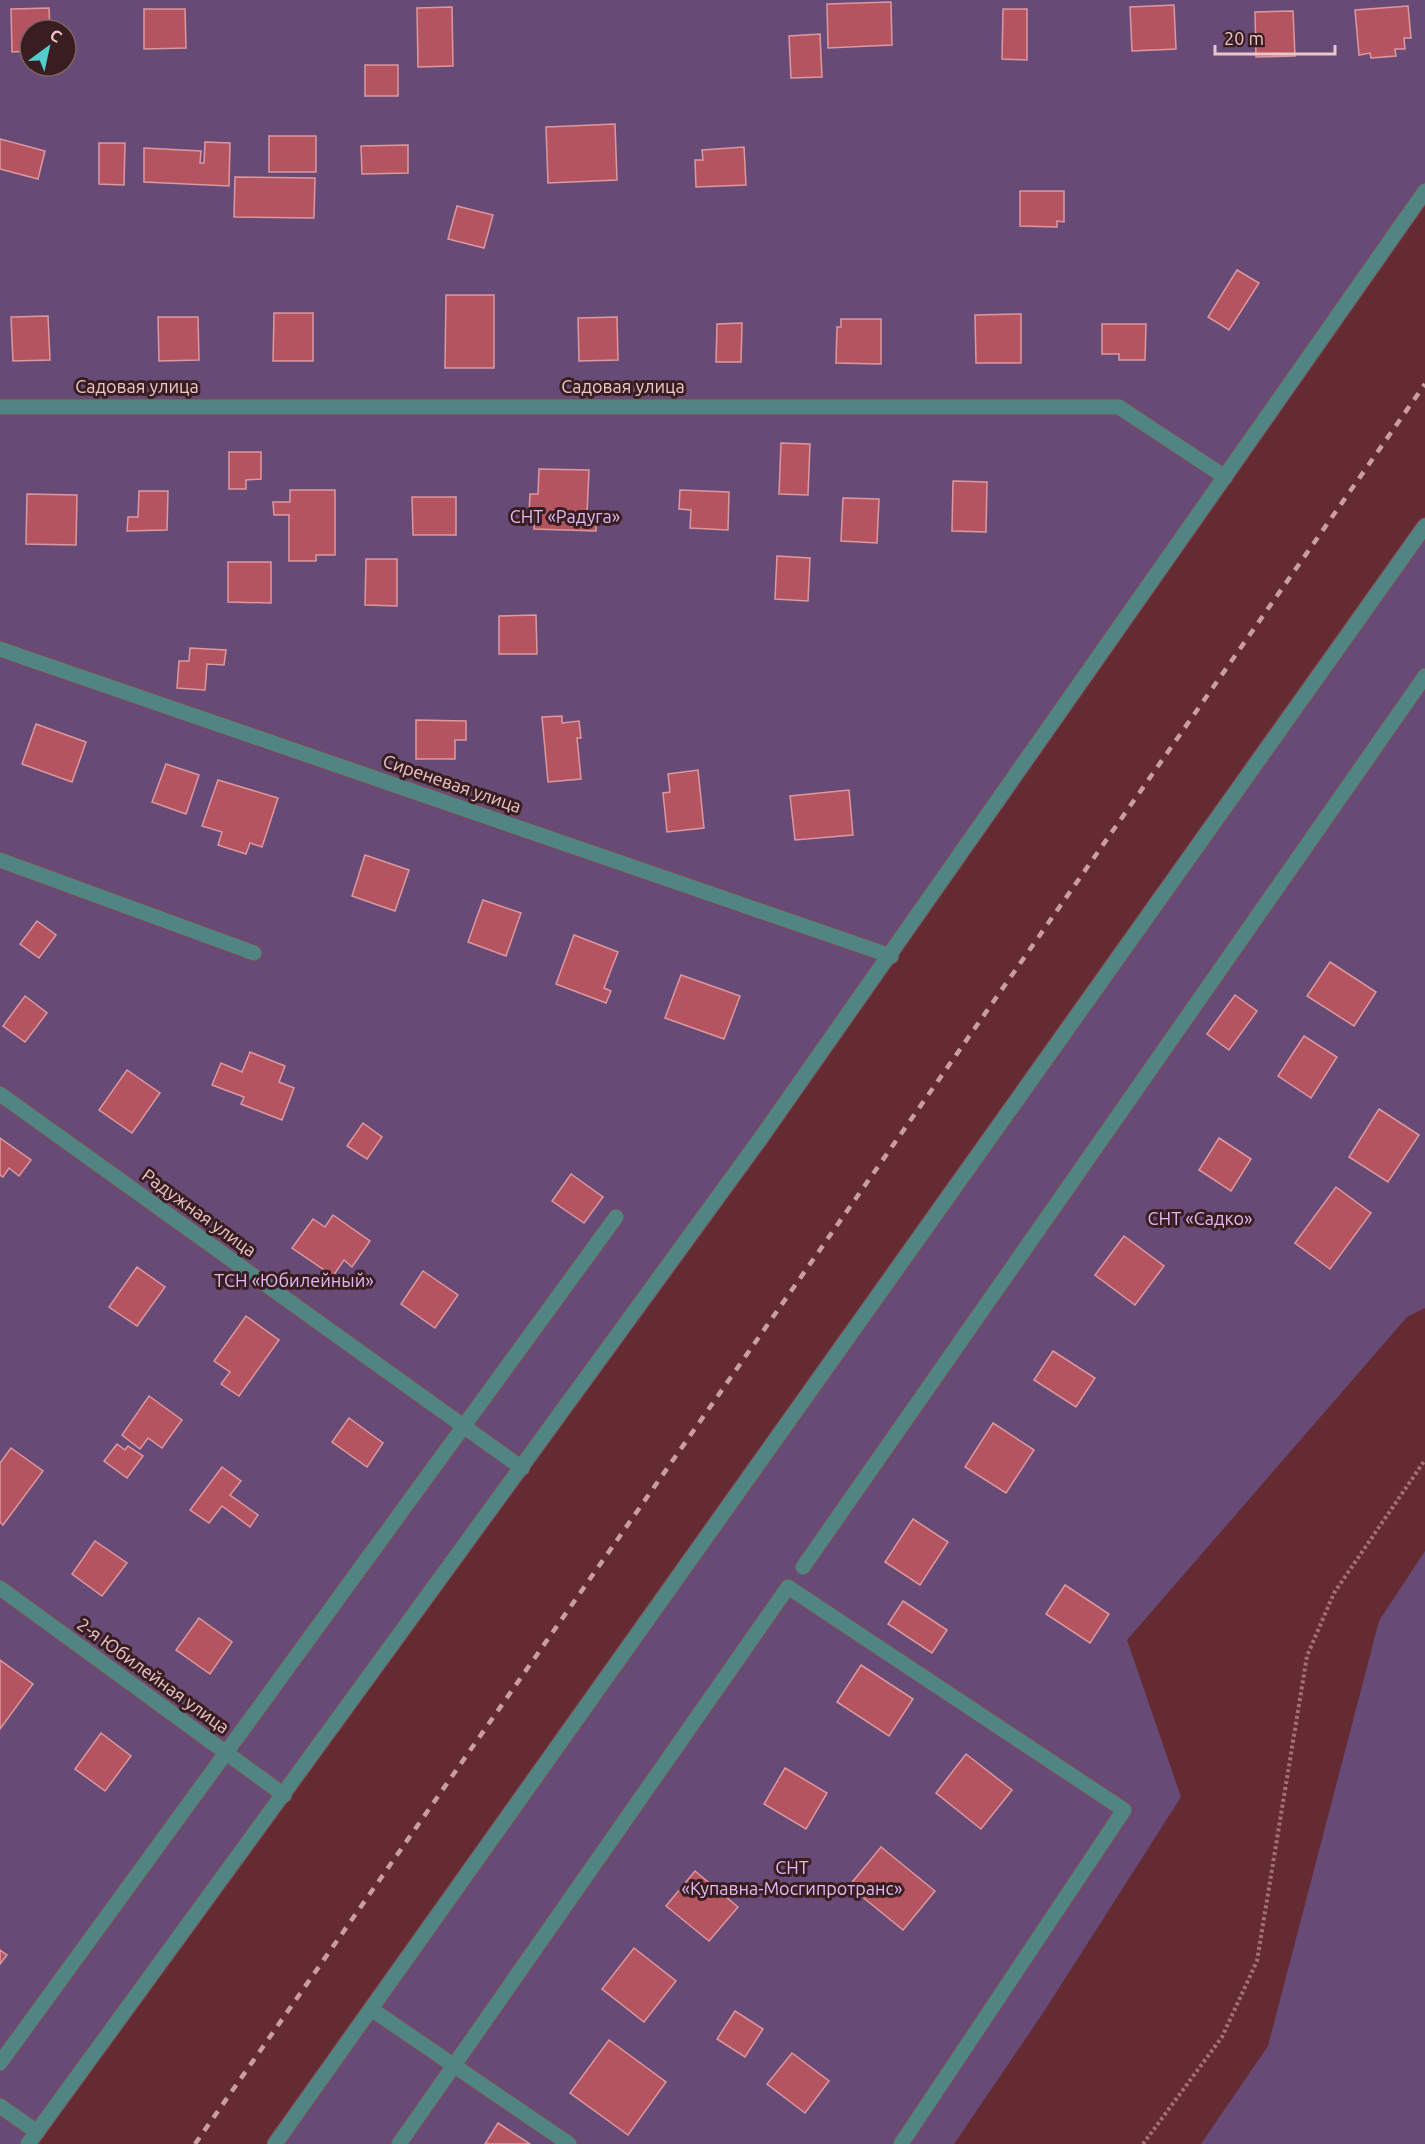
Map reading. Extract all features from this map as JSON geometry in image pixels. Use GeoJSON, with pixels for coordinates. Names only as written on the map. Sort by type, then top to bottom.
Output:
{"type":"FeatureCollection","features":[{"type":"Feature","properties":{"kind":"street"},"geometry":{"type":"LineString","coordinates":[[0,2106],[32,2138],[522,1468],[891,956],[1425,191]]}},
{"type":"Feature","properties":{"kind":"street","name":"Садовая улица"},"geometry":{"type":"LineString","coordinates":[[0,407],[1119,407],[1225,477]]}},
{"type":"Feature","properties":{"kind":"street"},"geometry":{"type":"LineString","coordinates":[[275,2144],[1425,526]]}},
{"type":"Feature","properties":{"kind":"street","name":"Сиреневая улица"},"geometry":{"type":"LineString","coordinates":[[0,649],[891,956]]}},
{"type":"Feature","properties":{"kind":"street"},"geometry":{"type":"LineString","coordinates":[[802,1567],[1425,676]]}},
{"type":"Feature","properties":{"kind":"street"},"geometry":{"type":"LineString","coordinates":[[0,861],[254,953]]}},
{"type":"Feature","properties":{"kind":"street","name":"Радужная улица"},"geometry":{"type":"LineString","coordinates":[[0,1094],[522,1468]]}},
{"type":"Feature","properties":{"kind":"street"},"geometry":{"type":"LineString","coordinates":[[0,2063],[616,1217]]}},
{"type":"Feature","properties":{"kind":"street"},"geometry":{"type":"LineString","coordinates":[[399,2144],[788,1587],[1124,1810],[901,2144]]}},
{"type":"Feature","properties":{"kind":"street","name":"2-я Юбилейная улица"},"geometry":{"type":"LineString","coordinates":[[0,1588],[284,1795]]}},
{"type":"Feature","properties":{"kind":"street"},"geometry":{"type":"LineString","coordinates":[[371,2009],[569,2144]]}},
{"type":"Feature","properties":{"kind":"path"},"geometry":{"type":"LineString","coordinates":[[1143,2144],[1222,2037],[1257,1961],[1307,1656],[1334,1593],[1425,1460]]}},
{"type":"Feature","properties":{"kind":"green space","name":"СНТ «Радуга»"},"geometry":{"type":"Polygon","coordinates":[[[0,0],[1425,0],[1425,191],[891,956],[28,2144],[0,2144],[0,0]]]}},
{"type":"Feature","properties":{"kind":"green space"},"geometry":{"type":"Polygon","coordinates":[[[1425,519],[1425,1308],[1407,1317],[1127,1640],[1181,1797],[1043,2013],[954,2144],[275,2144],[1425,519]]]}},
{"type":"Feature","properties":{"kind":"green space"},"geometry":{"type":"Polygon","coordinates":[[[1425,1551],[1425,2144],[1201,2144],[1268,2046],[1379,1621],[1425,1551]]]}},
{"type":"Feature","properties":{"kind":"building"},"geometry":{"type":"Polygon","coordinates":[[[891,2],[892,45],[828,48],[827,4],[891,2]]]}},
{"type":"Feature","properties":{"kind":"building"},"geometry":{"type":"Polygon","coordinates":[[[1174,5],[1176,49],[1132,51],[1130,7],[1174,5]]]}},
{"type":"Feature","properties":{"kind":"building"},"geometry":{"type":"Polygon","coordinates":[[[1408,6],[1411,38],[1404,38],[1405,49],[1395,49],[1396,56],[1371,58],[1370,53],[1359,55],[1355,10],[1408,6]]]}},
{"type":"Feature","properties":{"kind":"building"},"geometry":{"type":"Polygon","coordinates":[[[452,7],[453,66],[418,67],[417,8],[452,7]]]}},
{"type":"Feature","properties":{"kind":"building"},"geometry":{"type":"Polygon","coordinates":[[[49,8],[49,18],[18,18],[18,52],[12,52],[11,9],[49,8]]]}},
{"type":"Feature","properties":{"kind":"building"},"geometry":{"type":"Polygon","coordinates":[[[144,9],[185,9],[186,48],[144,49],[144,9]]]}},
{"type":"Feature","properties":{"kind":"building"},"geometry":{"type":"Polygon","coordinates":[[[1003,9],[1027,9],[1027,60],[1002,59],[1003,9]]]}},
{"type":"Feature","properties":{"kind":"building"},"geometry":{"type":"Polygon","coordinates":[[[1293,11],[1295,56],[1256,57],[1255,12],[1293,11]]]}},
{"type":"Feature","properties":{"kind":"building"},"geometry":{"type":"Polygon","coordinates":[[[820,34],[822,77],[791,78],[789,36],[820,34]]]}},
{"type":"Feature","properties":{"kind":"building"},"geometry":{"type":"Polygon","coordinates":[[[365,65],[398,65],[398,96],[365,96],[365,65]]]}},
{"type":"Feature","properties":{"kind":"building"},"geometry":{"type":"Polygon","coordinates":[[[615,124],[617,180],[548,183],[546,127],[615,124]]]}},
{"type":"Feature","properties":{"kind":"building"},"geometry":{"type":"Polygon","coordinates":[[[269,136],[316,136],[316,172],[269,172],[269,136]]]}},
{"type":"Feature","properties":{"kind":"building"},"geometry":{"type":"Polygon","coordinates":[[[0,139],[45,151],[38,179],[0,169],[0,139]]]}},
{"type":"Feature","properties":{"kind":"building"},"geometry":{"type":"Polygon","coordinates":[[[205,142],[230,143],[229,186],[144,182],[144,148],[201,151],[200,163],[204,163],[205,142]]]}},
{"type":"Feature","properties":{"kind":"building"},"geometry":{"type":"Polygon","coordinates":[[[99,143],[125,143],[124,185],[99,184],[99,143]]]}},
{"type":"Feature","properties":{"kind":"building"},"geometry":{"type":"Polygon","coordinates":[[[408,145],[408,173],[362,174],[361,146],[408,145]]]}},
{"type":"Feature","properties":{"kind":"building"},"geometry":{"type":"Polygon","coordinates":[[[744,147],[746,185],[696,187],[695,160],[703,160],[702,150],[744,147]]]}},
{"type":"Feature","properties":{"kind":"building"},"geometry":{"type":"Polygon","coordinates":[[[235,177],[315,178],[314,218],[234,217],[235,177]]]}},
{"type":"Feature","properties":{"kind":"building"},"geometry":{"type":"Polygon","coordinates":[[[1020,191],[1064,191],[1064,222],[1057,221],[1057,227],[1020,226],[1020,191]]]}},
{"type":"Feature","properties":{"kind":"building"},"geometry":{"type":"Polygon","coordinates":[[[457,206],[493,215],[484,248],[448,239],[457,206]]]}},
{"type":"Feature","properties":{"kind":"building"},"geometry":{"type":"Polygon","coordinates":[[[1237,270],[1259,283],[1229,330],[1208,317],[1237,270]]]}},
{"type":"Feature","properties":{"kind":"building"},"geometry":{"type":"Polygon","coordinates":[[[446,295],[494,295],[494,368],[445,368],[446,295]]]}},
{"type":"Feature","properties":{"kind":"building"},"geometry":{"type":"Polygon","coordinates":[[[274,313],[313,313],[313,361],[273,361],[274,313]]]}},
{"type":"Feature","properties":{"kind":"building"},"geometry":{"type":"Polygon","coordinates":[[[1021,314],[1021,363],[976,363],[975,315],[1021,314]]]}},
{"type":"Feature","properties":{"kind":"building"},"geometry":{"type":"Polygon","coordinates":[[[48,316],[50,360],[13,361],[11,317],[48,316]]]}},
{"type":"Feature","properties":{"kind":"building"},"geometry":{"type":"Polygon","coordinates":[[[158,317],[198,317],[199,360],[159,361],[158,317]]]}},
{"type":"Feature","properties":{"kind":"building"},"geometry":{"type":"Polygon","coordinates":[[[617,317],[618,360],[579,361],[578,318],[617,317]]]}},
{"type":"Feature","properties":{"kind":"building"},"geometry":{"type":"Polygon","coordinates":[[[841,319],[881,319],[881,364],[836,363],[837,327],[841,327],[841,319]]]}},
{"type":"Feature","properties":{"kind":"building"},"geometry":{"type":"Polygon","coordinates":[[[742,323],[741,362],[716,362],[717,324],[742,323]]]}},
{"type":"Feature","properties":{"kind":"building"},"geometry":{"type":"Polygon","coordinates":[[[1102,324],[1146,324],[1145,360],[1119,360],[1119,354],[1102,354],[1102,324]]]}},
{"type":"Feature","properties":{"kind":"building"},"geometry":{"type":"Polygon","coordinates":[[[781,443],[810,444],[808,495],[779,494],[781,443]]]}},
{"type":"Feature","properties":{"kind":"building"},"geometry":{"type":"Polygon","coordinates":[[[229,452],[261,452],[261,479],[246,480],[246,489],[229,489],[229,452]]]}},
{"type":"Feature","properties":{"kind":"building"},"geometry":{"type":"Polygon","coordinates":[[[539,469],[589,470],[587,514],[596,514],[596,531],[534,529],[534,513],[529,513],[530,494],[538,494],[539,469]]]}},
{"type":"Feature","properties":{"kind":"building"},"geometry":{"type":"Polygon","coordinates":[[[953,481],[987,482],[986,532],[952,531],[953,481]]]}},
{"type":"Feature","properties":{"kind":"building"},"geometry":{"type":"Polygon","coordinates":[[[290,490],[335,490],[335,555],[316,555],[316,561],[289,561],[289,515],[274,515],[273,502],[290,502],[290,490]]]}},
{"type":"Feature","properties":{"kind":"building"},"geometry":{"type":"Polygon","coordinates":[[[680,490],[729,492],[728,530],[690,528],[691,510],[679,509],[680,490]]]}},
{"type":"Feature","properties":{"kind":"building"},"geometry":{"type":"Polygon","coordinates":[[[139,491],[168,491],[167,530],[127,531],[128,517],[138,517],[139,491]]]}},
{"type":"Feature","properties":{"kind":"building"},"geometry":{"type":"Polygon","coordinates":[[[27,494],[77,495],[76,545],[26,544],[27,494]]]}},
{"type":"Feature","properties":{"kind":"building"},"geometry":{"type":"Polygon","coordinates":[[[412,497],[456,497],[456,535],[413,535],[412,497]]]}},
{"type":"Feature","properties":{"kind":"building"},"geometry":{"type":"Polygon","coordinates":[[[843,498],[879,499],[877,543],[841,541],[843,498]]]}},
{"type":"Feature","properties":{"kind":"building"},"geometry":{"type":"Polygon","coordinates":[[[777,556],[810,558],[808,601],[775,599],[777,556]]]}},
{"type":"Feature","properties":{"kind":"building"},"geometry":{"type":"Polygon","coordinates":[[[366,559],[397,559],[397,606],[365,605],[366,559]]]}},
{"type":"Feature","properties":{"kind":"building"},"geometry":{"type":"Polygon","coordinates":[[[228,562],[271,562],[271,603],[228,602],[228,562]]]}},
{"type":"Feature","properties":{"kind":"building"},"geometry":{"type":"Polygon","coordinates":[[[536,615],[537,654],[499,654],[499,616],[536,615]]]}},
{"type":"Feature","properties":{"kind":"building"},"geometry":{"type":"Polygon","coordinates":[[[190,648],[226,650],[224,665],[207,664],[205,690],[177,688],[179,661],[189,661],[190,648]]]}},
{"type":"Feature","properties":{"kind":"building"},"geometry":{"type":"Polygon","coordinates":[[[562,716],[562,723],[579,721],[581,738],[577,738],[581,779],[548,782],[542,717],[562,716]]]}},
{"type":"Feature","properties":{"kind":"building"},"geometry":{"type":"Polygon","coordinates":[[[416,720],[466,721],[466,740],[455,740],[455,759],[416,759],[416,720]]]}},
{"type":"Feature","properties":{"kind":"building"},"geometry":{"type":"Polygon","coordinates":[[[36,724],[86,742],[72,782],[22,764],[36,724]]]}},
{"type":"Feature","properties":{"kind":"building"},"geometry":{"type":"Polygon","coordinates":[[[166,764],[199,775],[186,814],[152,802],[166,764]]]}},
{"type":"Feature","properties":{"kind":"building"},"geometry":{"type":"Polygon","coordinates":[[[698,770],[704,828],[667,832],[663,793],[670,792],[668,774],[698,770]]]}},
{"type":"Feature","properties":{"kind":"building"},"geometry":{"type":"Polygon","coordinates":[[[218,780],[278,798],[262,847],[250,843],[246,854],[218,845],[222,832],[202,826],[218,780]]]}},
{"type":"Feature","properties":{"kind":"building"},"geometry":{"type":"Polygon","coordinates":[[[849,790],[853,835],[795,840],[790,796],[849,790]]]}},
{"type":"Feature","properties":{"kind":"building"},"geometry":{"type":"Polygon","coordinates":[[[365,855],[409,870],[395,911],[352,896],[365,855]]]}},
{"type":"Feature","properties":{"kind":"building"},"geometry":{"type":"Polygon","coordinates":[[[483,900],[521,913],[506,956],[468,942],[483,900]]]}},
{"type":"Feature","properties":{"kind":"building"},"geometry":{"type":"Polygon","coordinates":[[[37,921],[56,935],[39,958],[20,944],[37,921]]]}},
{"type":"Feature","properties":{"kind":"building"},"geometry":{"type":"Polygon","coordinates":[[[574,935],[618,952],[604,988],[611,991],[606,1003],[556,984],[574,935]]]}},
{"type":"Feature","properties":{"kind":"building"},"geometry":{"type":"Polygon","coordinates":[[[1330,962],[1376,992],[1354,1026],[1307,996],[1330,962]]]}},
{"type":"Feature","properties":{"kind":"building"},"geometry":{"type":"Polygon","coordinates":[[[681,975],[740,996],[724,1039],[665,1018],[681,975]]]}},
{"type":"Feature","properties":{"kind":"building"},"geometry":{"type":"Polygon","coordinates":[[[1235,995],[1257,1011],[1229,1050],[1207,1034],[1235,995]]]}},
{"type":"Feature","properties":{"kind":"building"},"geometry":{"type":"Polygon","coordinates":[[[25,996],[47,1013],[25,1042],[3,1026],[25,996]]]}},
{"type":"Feature","properties":{"kind":"building"},"geometry":{"type":"Polygon","coordinates":[[[1304,1036],[1337,1057],[1311,1098],[1278,1076],[1304,1036]]]}},
{"type":"Feature","properties":{"kind":"building"},"geometry":{"type":"Polygon","coordinates":[[[250,1052],[285,1066],[279,1082],[294,1088],[282,1120],[241,1104],[244,1097],[212,1085],[221,1063],[242,1072],[250,1052]]]}},
{"type":"Feature","properties":{"kind":"building"},"geometry":{"type":"Polygon","coordinates":[[[127,1070],[160,1093],[132,1133],[99,1110],[127,1070]]]}},
{"type":"Feature","properties":{"kind":"building"},"geometry":{"type":"Polygon","coordinates":[[[1379,1109],[1419,1135],[1388,1182],[1349,1157],[1379,1109]]]}},
{"type":"Feature","properties":{"kind":"building"},"geometry":{"type":"Polygon","coordinates":[[[363,1123],[382,1137],[367,1159],[347,1146],[363,1123]]]}},
{"type":"Feature","properties":{"kind":"building"},"geometry":{"type":"Polygon","coordinates":[[[0,1138],[31,1160],[19,1176],[9,1168],[3,1177],[0,1175],[0,1138]]]}},
{"type":"Feature","properties":{"kind":"building"},"geometry":{"type":"Polygon","coordinates":[[[1219,1138],[1251,1159],[1231,1191],[1199,1170],[1219,1138]]]}},
{"type":"Feature","properties":{"kind":"building"},"geometry":{"type":"Polygon","coordinates":[[[571,1174],[603,1197],[584,1223],[552,1201],[571,1174]]]}},
{"type":"Feature","properties":{"kind":"building"},"geometry":{"type":"Polygon","coordinates":[[[1336,1187],[1371,1213],[1330,1269],[1295,1243],[1336,1187]]]}},
{"type":"Feature","properties":{"kind":"building"},"geometry":{"type":"Polygon","coordinates":[[[333,1215],[370,1241],[352,1267],[344,1260],[333,1276],[292,1248],[313,1219],[325,1227],[333,1215]]]}},
{"type":"Feature","properties":{"kind":"building"},"geometry":{"type":"Polygon","coordinates":[[[1124,1236],[1164,1266],[1135,1305],[1095,1275],[1124,1236]]]}},
{"type":"Feature","properties":{"kind":"building"},"geometry":{"type":"Polygon","coordinates":[[[137,1267],[165,1287],[137,1326],[109,1307],[137,1267]]]}},
{"type":"Feature","properties":{"kind":"building"},"geometry":{"type":"Polygon","coordinates":[[[423,1271],[458,1295],[435,1328],[401,1304],[423,1271]]]}},
{"type":"Feature","properties":{"kind":"building"},"geometry":{"type":"Polygon","coordinates":[[[246,1316],[279,1340],[239,1396],[221,1384],[230,1372],[214,1361],[246,1316]]]}},
{"type":"Feature","properties":{"kind":"building"},"geometry":{"type":"Polygon","coordinates":[[[1053,1351],[1095,1378],[1076,1407],[1034,1380],[1053,1351]]]}},
{"type":"Feature","properties":{"kind":"building"},"geometry":{"type":"Polygon","coordinates":[[[149,1396],[182,1420],[162,1448],[148,1438],[140,1449],[122,1435],[149,1396]]]}},
{"type":"Feature","properties":{"kind":"building"},"geometry":{"type":"Polygon","coordinates":[[[349,1418],[383,1443],[367,1467],[332,1442],[349,1418]]]}},
{"type":"Feature","properties":{"kind":"building"},"geometry":{"type":"Polygon","coordinates":[[[993,1423],[1034,1450],[1006,1493],[965,1467],[993,1423]]]}},
{"type":"Feature","properties":{"kind":"building"},"geometry":{"type":"Polygon","coordinates":[[[117,1444],[125,1450],[128,1446],[143,1456],[127,1478],[104,1461],[117,1444]]]}},
{"type":"Feature","properties":{"kind":"building"},"geometry":{"type":"Polygon","coordinates":[[[11,1448],[43,1471],[3,1525],[0,1522],[0,1463],[11,1448]]]}},
{"type":"Feature","properties":{"kind":"building"},"geometry":{"type":"Polygon","coordinates":[[[222,1467],[241,1481],[230,1495],[258,1515],[250,1527],[222,1506],[209,1523],[190,1510],[222,1467]]]}},
{"type":"Feature","properties":{"kind":"building"},"geometry":{"type":"Polygon","coordinates":[[[913,1519],[948,1542],[920,1585],[885,1562],[913,1519]]]}},
{"type":"Feature","properties":{"kind":"building"},"geometry":{"type":"Polygon","coordinates":[[[95,1541],[127,1563],[102,1596],[72,1574],[95,1541]]]}},
{"type":"Feature","properties":{"kind":"building"},"geometry":{"type":"Polygon","coordinates":[[[1065,1585],[1109,1614],[1090,1643],[1046,1614],[1065,1585]]]}},
{"type":"Feature","properties":{"kind":"building"},"geometry":{"type":"Polygon","coordinates":[[[903,1601],[947,1630],[932,1653],[888,1624],[903,1601]]]}},
{"type":"Feature","properties":{"kind":"building"},"geometry":{"type":"Polygon","coordinates":[[[199,1618],[232,1642],[210,1674],[176,1650],[199,1618]]]}},
{"type":"Feature","properties":{"kind":"building"},"geometry":{"type":"Polygon","coordinates":[[[0,1660],[33,1684],[0,1729],[0,1660]]]}},
{"type":"Feature","properties":{"kind":"building"},"geometry":{"type":"Polygon","coordinates":[[[861,1665],[913,1699],[889,1736],[837,1702],[861,1665]]]}},
{"type":"Feature","properties":{"kind":"building"},"geometry":{"type":"Polygon","coordinates":[[[101,1733],[131,1756],[105,1791],[75,1769],[101,1733]]]}},
{"type":"Feature","properties":{"kind":"building"},"geometry":{"type":"Polygon","coordinates":[[[966,1754],[1012,1790],[981,1829],[936,1793],[966,1754]]]}},
{"type":"Feature","properties":{"kind":"building"},"geometry":{"type":"Polygon","coordinates":[[[785,1768],[827,1793],[806,1829],[764,1804],[785,1768]]]}},
{"type":"Feature","properties":{"kind":"building"},"geometry":{"type":"Polygon","coordinates":[[[881,1847],[935,1891],[903,1930],[849,1886],[881,1847]]]}},
{"type":"Feature","properties":{"kind":"building"},"geometry":{"type":"Polygon","coordinates":[[[695,1871],[738,1907],[709,1941],[666,1906],[695,1871]]]}},
{"type":"Feature","properties":{"kind":"building"},"geometry":{"type":"Polygon","coordinates":[[[634,1948],[676,1981],[644,2022],[602,1989],[634,1948]]]}},
{"type":"Feature","properties":{"kind":"building"},"geometry":{"type":"Polygon","coordinates":[[[0,1950],[7,1955],[0,1964],[0,1950]]]}},
{"type":"Feature","properties":{"kind":"building"},"geometry":{"type":"Polygon","coordinates":[[[735,2011],[763,2029],[745,2057],[717,2039],[735,2011]]]}},
{"type":"Feature","properties":{"kind":"building"},"geometry":{"type":"Polygon","coordinates":[[[609,2040],[666,2082],[628,2135],[570,2093],[609,2040]]]}},
{"type":"Feature","properties":{"kind":"building"},"geometry":{"type":"Polygon","coordinates":[[[792,2053],[829,2081],[805,2113],[767,2084],[792,2053]]]}},
{"type":"Feature","properties":{"kind":"building"},"geometry":{"type":"Polygon","coordinates":[[[498,2123],[530,2144],[485,2144],[498,2123]]]}},
{"type":"Feature","properties":{"kind":"railway"},"geometry":{"type":"LineString","coordinates":[[195,2144],[1425,384]]}},
{"type":"Feature","properties":{"kind":"park label","name":"СНТ «Садко»"},"geometry":{"type":"Point","coordinates":[1200,1219]}},
{"type":"Feature","properties":{"kind":"park label","name":"ТСН «Юбилейный»"},"geometry":{"type":"Point","coordinates":[294,1281]}},
{"type":"Feature","properties":{"kind":"park label","name":"СНТ «Купавна-Мосгипротранс»"},"geometry":{"type":"Point","coordinates":[792,1878]}}]}
